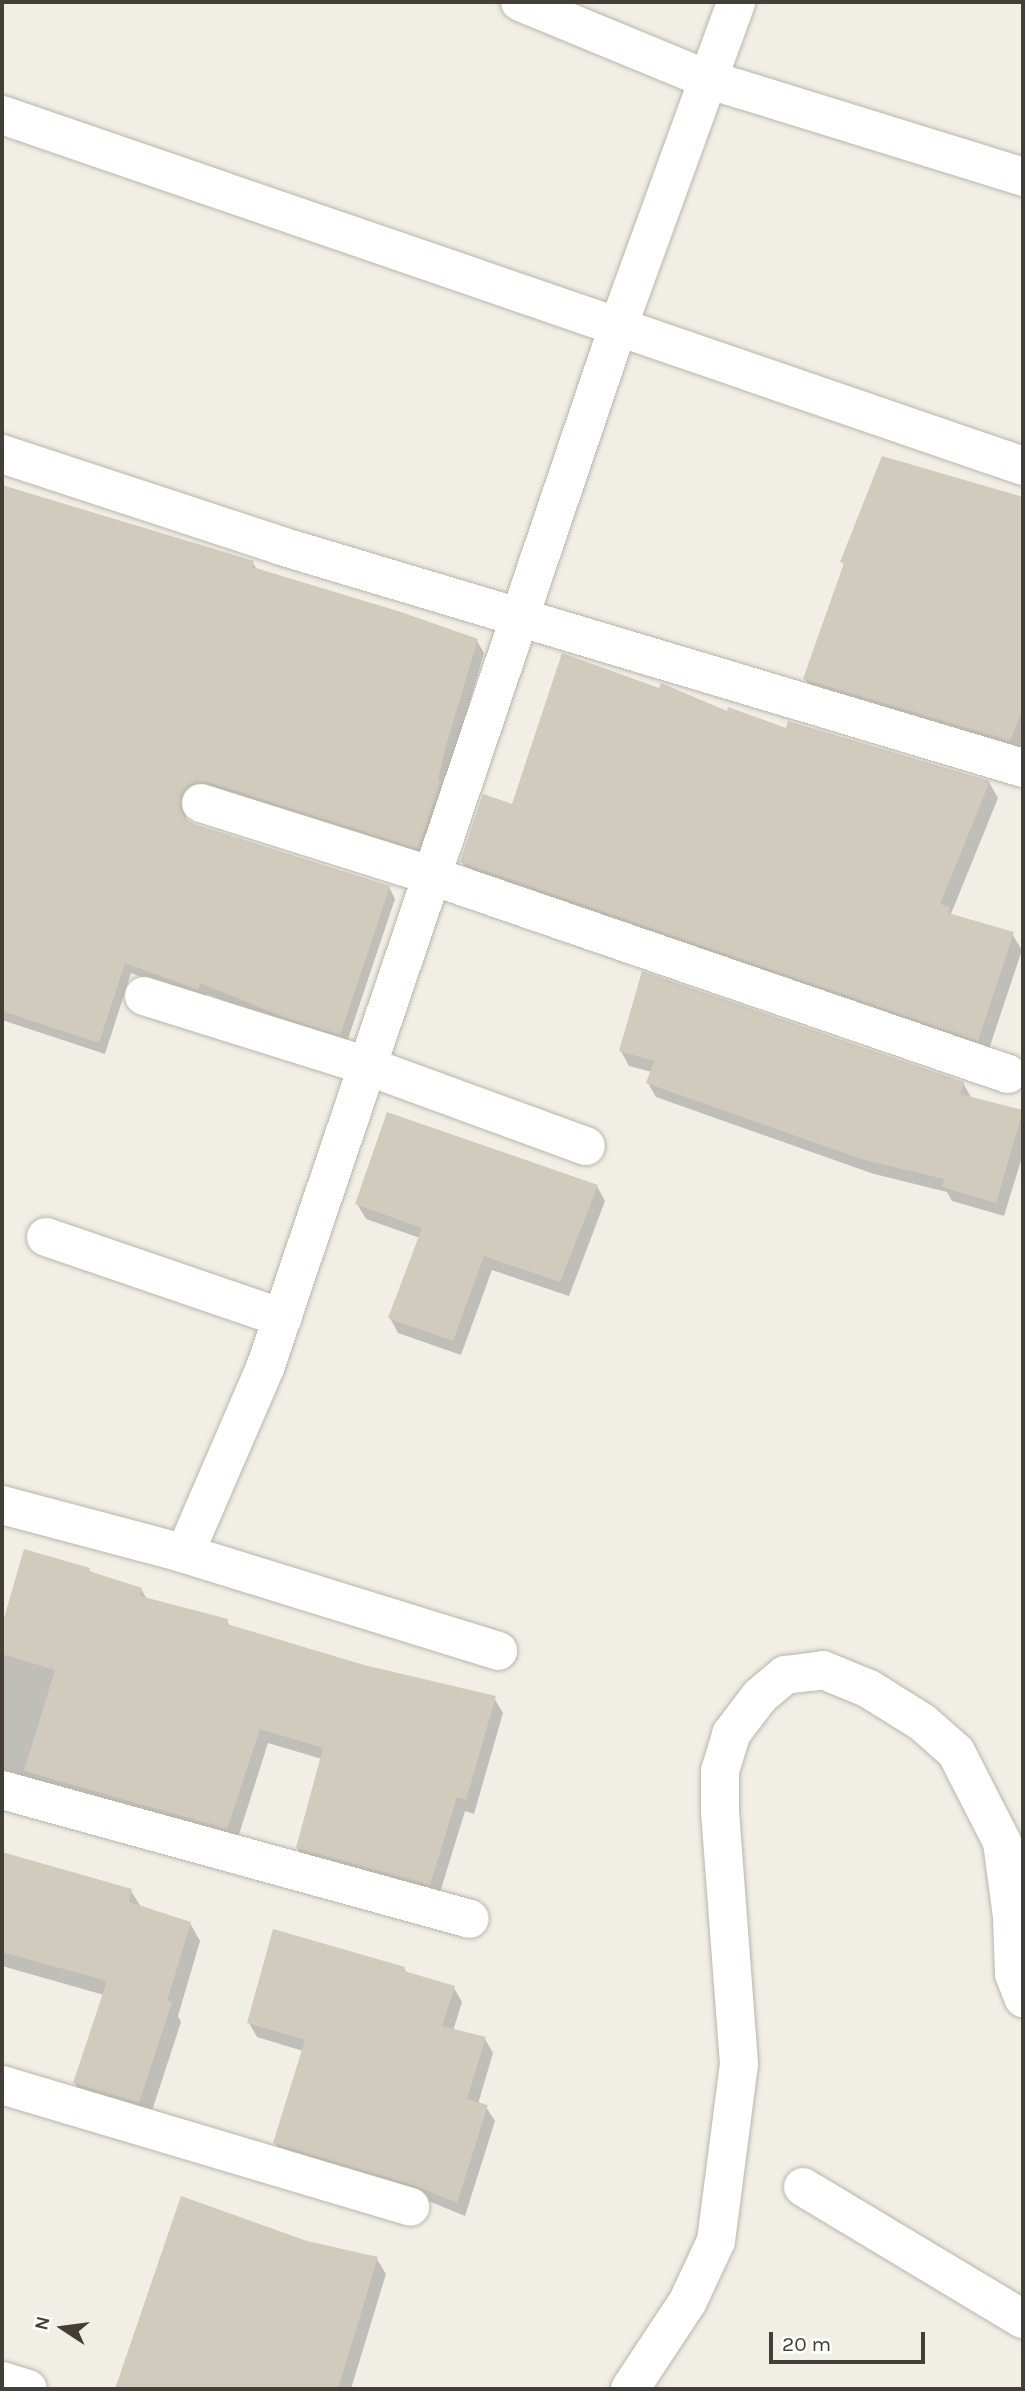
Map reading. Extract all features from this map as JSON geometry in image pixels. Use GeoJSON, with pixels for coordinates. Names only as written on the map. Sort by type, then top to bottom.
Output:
{"type":"FeatureCollection","features":[{"type":"Feature","properties":{"kind":"street"},"geometry":{"type":"LineString","coordinates":[[520,2],[707,79],[1023,177]]}},
{"type":"Feature","properties":{"kind":"street"},"geometry":{"type":"LineString","coordinates":[[182,1553],[188,1546],[265,1368],[618,327],[736,2]]}},
{"type":"Feature","properties":{"kind":"street"},"geometry":{"type":"LineString","coordinates":[[2,115],[1023,466]]}},
{"type":"Feature","properties":{"kind":"street"},"geometry":{"type":"LineString","coordinates":[[2,454],[281,545],[1023,768]]}},
{"type":"Feature","properties":{"kind":"street"},"geometry":{"type":"LineString","coordinates":[[201,803],[432,876],[1008,1074]]}},
{"type":"Feature","properties":{"kind":"street"},"geometry":{"type":"LineString","coordinates":[[144,996],[367,1066],[586,1146]]}},
{"type":"Feature","properties":{"kind":"street"},"geometry":{"type":"LineString","coordinates":[[46,1237],[282,1318]]}},
{"type":"Feature","properties":{"kind":"street"},"geometry":{"type":"LineString","coordinates":[[2,1504],[182,1553],[498,1651]]}},
{"type":"Feature","properties":{"kind":"street"},"geometry":{"type":"LineString","coordinates":[[631,2389],[688,2301],[716,2241],[739,2064],[720,1812],[720,1771],[732,1734],[760,1696],[785,1675],[823,1670],[869,1689],[922,1722],[956,1752],[1002,1842],[1012,1917],[1014,1975],[1023,1998]]}},
{"type":"Feature","properties":{"kind":"street"},"geometry":{"type":"LineString","coordinates":[[2,1790],[470,1919]]}},
{"type":"Feature","properties":{"kind":"street"},"geometry":{"type":"LineString","coordinates":[[2,2085],[410,2207]]}},
{"type":"Feature","properties":{"kind":"street"},"geometry":{"type":"LineString","coordinates":[[803,2187],[1023,2319]]}},
{"type":"Feature","properties":{"kind":"street"},"geometry":{"type":"LineString","coordinates":[[2,2381],[28,2389]]}},
{"type":"Feature","properties":{"kind":"building"},"geometry":{"type":"Polygon","coordinates":[[[882,456],[1023,497],[1023,708],[1010,741],[803,679],[844,563],[840,562],[882,456]]]}},
{"type":"Feature","properties":{"kind":"building"},"geometry":{"type":"Polygon","coordinates":[[[2,485],[254,561],[252,567],[401,612],[478,639],[445,749],[438,780],[441,781],[418,849],[208,782],[196,782],[187,786],[180,796],[180,808],[185,818],[194,824],[390,886],[340,1035],[283,1017],[201,983],[198,990],[125,963],[99,1043],[2,1011],[2,485]]]}},
{"type":"Feature","properties":{"kind":"building"},"geometry":{"type":"Polygon","coordinates":[[[562,653],[659,688],[661,683],[727,711],[728,707],[786,728],[788,721],[990,781],[940,904],[950,907],[948,913],[1014,932],[978,1041],[460,862],[483,794],[512,804],[562,653]]]}},
{"type":"Feature","properties":{"kind":"building"},"geometry":{"type":"Polygon","coordinates":[[[642,971],[964,1082],[960,1094],[1023,1110],[996,1203],[942,1187],[944,1179],[864,1160],[646,1083],[654,1061],[619,1051],[642,971]]]}},
{"type":"Feature","properties":{"kind":"building"},"geometry":{"type":"Polygon","coordinates":[[[387,1112],[598,1185],[560,1282],[484,1256],[453,1341],[388,1318],[422,1228],[355,1204],[387,1112]]]}},
{"type":"Feature","properties":{"kind":"building"},"geometry":{"type":"Polygon","coordinates":[[[24,1549],[90,1568],[89,1571],[142,1588],[140,1596],[228,1619],[227,1624],[364,1665],[496,1696],[466,1800],[457,1797],[430,1885],[296,1848],[323,1748],[260,1729],[227,1829],[24,1771],[55,1670],[2,1654],[2,1625],[24,1549]]]}},
{"type":"Feature","properties":{"kind":"building"},"geometry":{"type":"Polygon","coordinates":[[[2,1852],[132,1889],[129,1902],[191,1922],[167,2001],[172,2002],[139,2103],[73,2083],[107,1981],[2,1952],[2,1852]]]}},
{"type":"Feature","properties":{"kind":"building"},"geometry":{"type":"Polygon","coordinates":[[[273,1929],[405,1967],[404,1971],[455,1986],[442,2026],[486,2037],[467,2099],[488,2105],[457,2203],[416,2186],[273,2143],[305,2040],[247,2023],[273,1929]]]}},
{"type":"Feature","properties":{"kind":"building"},"geometry":{"type":"Polygon","coordinates":[[[181,2196],[307,2241],[378,2257],[338,2389],[115,2389],[181,2196]]]}}]}
